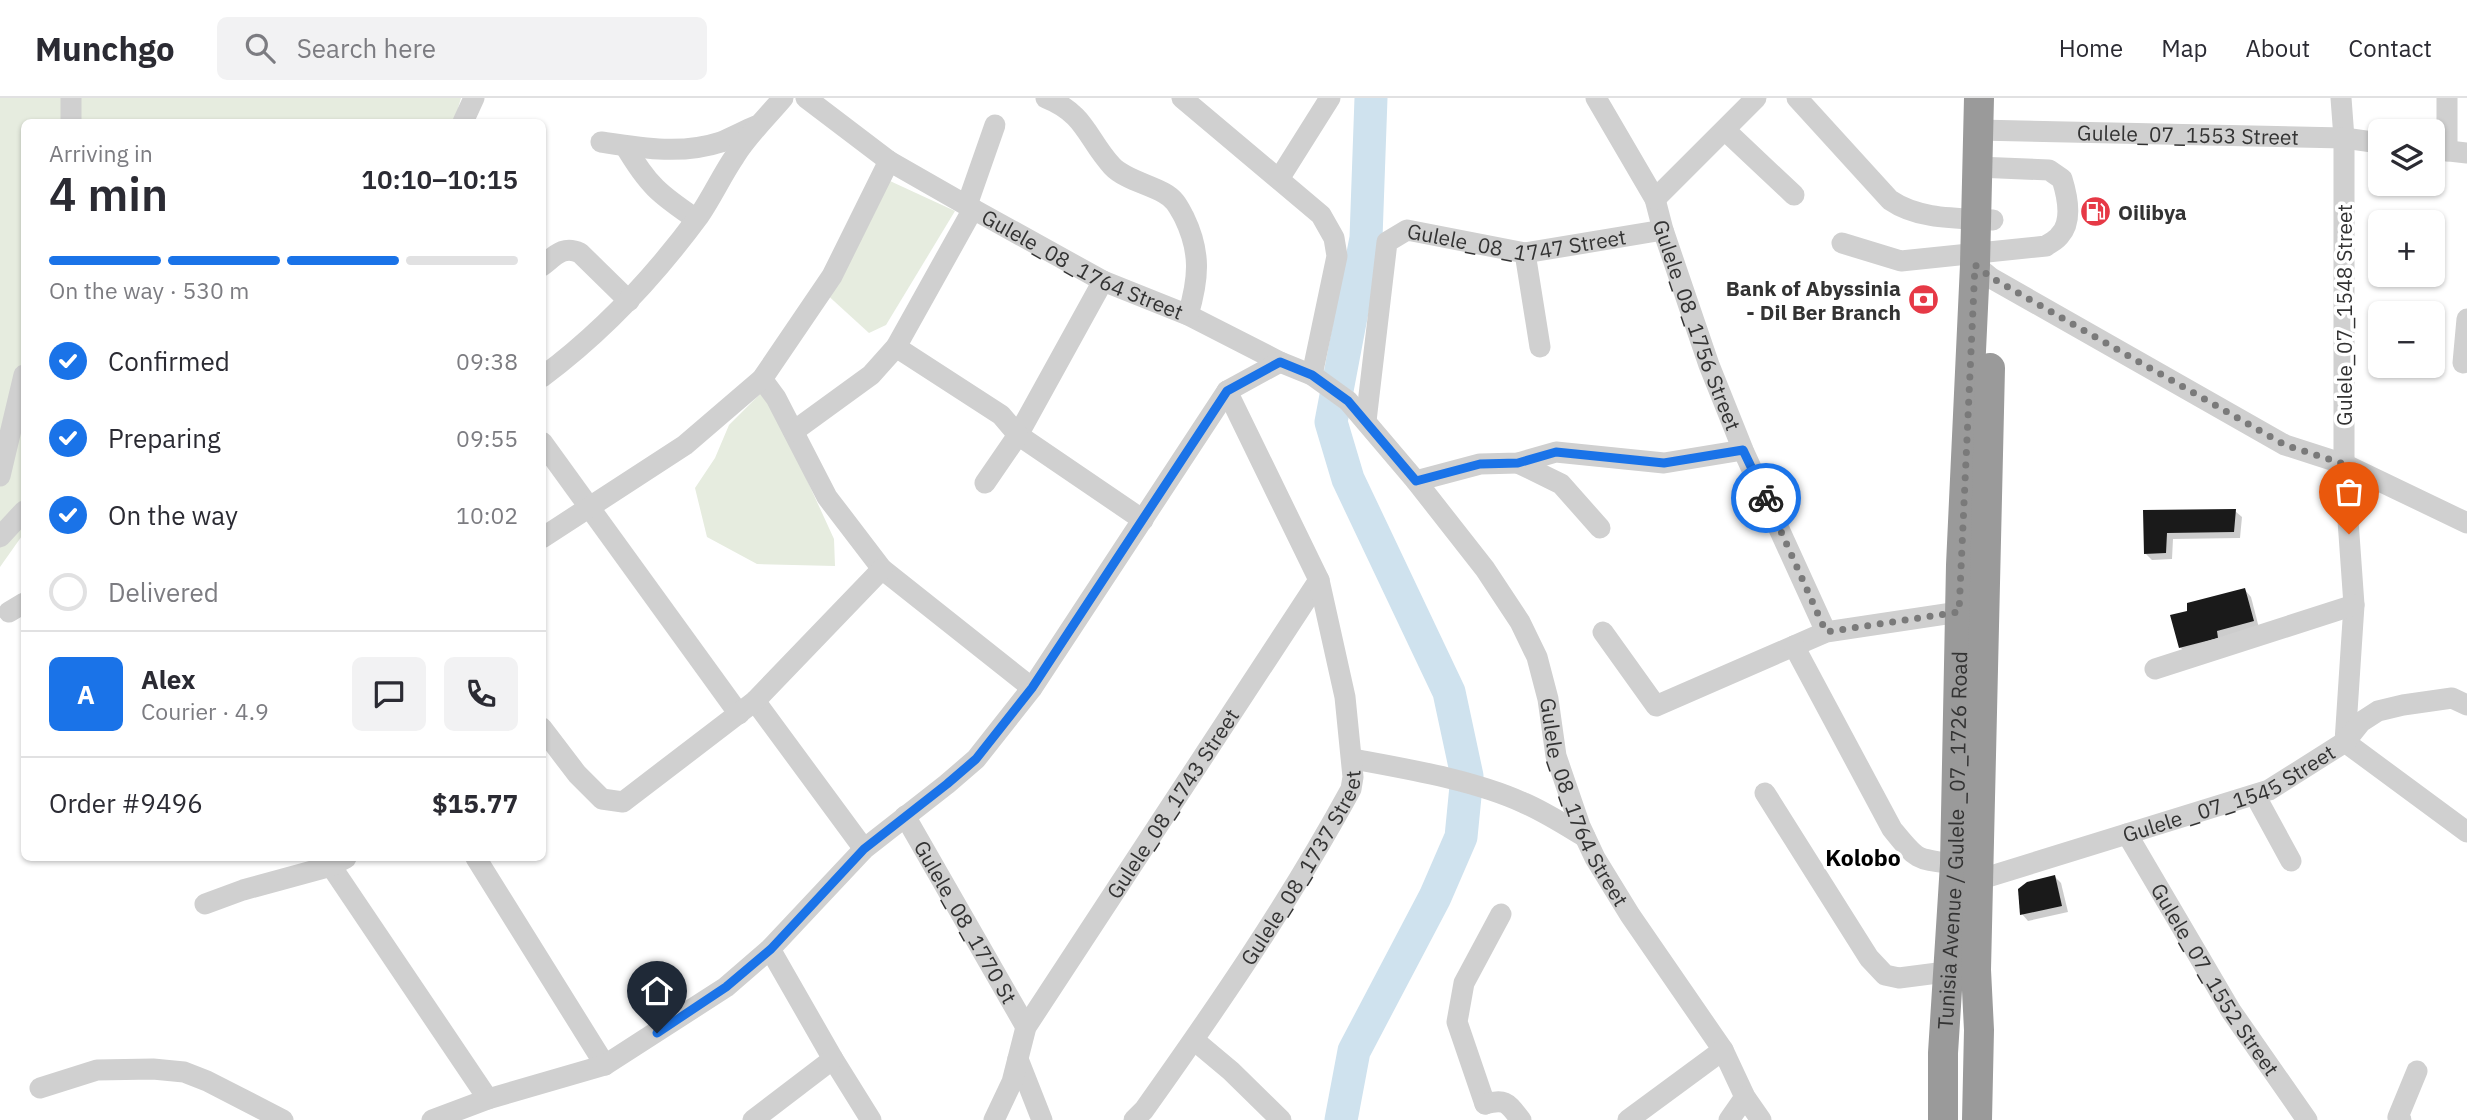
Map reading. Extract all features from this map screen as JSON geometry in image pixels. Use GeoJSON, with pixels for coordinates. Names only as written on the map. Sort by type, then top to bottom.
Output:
{"type":"FeatureCollection","features":[{"type":"Feature","properties":{"kind":"highway","name":"Tunisia Avenue / Gulele _07_1726 Road"},"geometry":{"type":"LineString","coordinates":[[1937,1117],[1943,1053],[1963,970],[1984,262],[1986,131],[1979,98]]}},
{"type":"Feature","properties":{"kind":"highway","name":"Tunisia Avenue / Gulele _07_1726 Road"},"geometry":{"type":"LineString","coordinates":[[1986,131],[1995,98]]}},
{"type":"Feature","properties":{"kind":"highway","name":"Tunisia Avenue / Gulele _07_1726 Road"},"geometry":{"type":"LineString","coordinates":[[1967,872],[1959,612],[1984,262]]}},
{"type":"Feature","properties":{"kind":"highway","name":"Tunisia Avenue / Gulele _07_1726 Road"},"geometry":{"type":"LineString","coordinates":[[1963,970],[1979,1030],[1977,1120]]}},
{"type":"Feature","properties":{"kind":"street"},"geometry":{"type":"LineString","coordinates":[[71,98],[71,119]]}},
{"type":"Feature","properties":{"kind":"street"},"geometry":{"type":"LineString","coordinates":[[464,119],[474,98]]}},
{"type":"Feature","properties":{"kind":"street"},"geometry":{"type":"LineString","coordinates":[[546,374],[582,348],[665,260],[696,219],[736,154],[783,98]]}},
{"type":"Feature","properties":{"kind":"street","name":"Gulele_08_1764 Street"},"geometry":{"type":"LineString","coordinates":[[806,98],[889,161],[970,207],[1104,281],[1188,315],[1280,362],[1312,375],[1348,401],[1416,481],[1504,596],[1537,657],[1548,699],[1556,755],[1595,858],[1630,915],[1723,1050],[1745,1097],[1761,1120]]}},
{"type":"Feature","properties":{"kind":"street"},"geometry":{"type":"LineString","coordinates":[[1046,98],[1073,113],[1088,129],[1115,169],[1166,194],[1176,202],[1193,237],[1196,255],[1196,288],[1188,315]]}},
{"type":"Feature","properties":{"kind":"street"},"geometry":{"type":"LineString","coordinates":[[1182,98],[1321,215],[1334,239],[1337,256],[1312,375]]}},
{"type":"Feature","properties":{"kind":"street"},"geometry":{"type":"LineString","coordinates":[[1279,179],[1330,98]]}},
{"type":"Feature","properties":{"kind":"street","name":"Gulele_08_1756 Street"},"geometry":{"type":"LineString","coordinates":[[1596,98],[1655,199],[1709,365],[1743,450],[1826,632]]}},
{"type":"Feature","properties":{"kind":"street"},"geometry":{"type":"LineString","coordinates":[[1655,199],[1756,98]]}},
{"type":"Feature","properties":{"kind":"street"},"geometry":{"type":"LineString","coordinates":[[1797,98],[1890,200],[1905,210],[1934,216],[1984,219]]}},
{"type":"Feature","properties":{"kind":"street","name":"Gulele_07_1548 Street"},"geometry":{"type":"LineString","coordinates":[[2341,98],[2344,138],[2344,464],[2354,605],[2345,741]]}},
{"type":"Feature","properties":{"kind":"street"},"geometry":{"type":"LineString","coordinates":[[2447,98],[2449,151]]}},
{"type":"Feature","properties":{"kind":"street"},"geometry":{"type":"LineString","coordinates":[[601,142],[651,149],[695,148],[720,142],[761,124]]}},
{"type":"Feature","properties":{"kind":"street"},"geometry":{"type":"LineString","coordinates":[[794,431],[871,375],[896,347],[970,207],[995,125]]}},
{"type":"Feature","properties":{"kind":"street"},"geometry":{"type":"LineString","coordinates":[[1725,130],[1794,195]]}},
{"type":"Feature","properties":{"kind":"street","name":"Gulele_07_1553 Street"},"geometry":{"type":"LineString","coordinates":[[1986,131],[2344,138],[2368,141]]}},
{"type":"Feature","properties":{"kind":"street"},"geometry":{"type":"LineString","coordinates":[[625,146],[643,176],[663,197],[696,219]]}},
{"type":"Feature","properties":{"kind":"street"},"geometry":{"type":"LineString","coordinates":[[546,535],[685,445],[762,379],[832,276],[889,161]]}},
{"type":"Feature","properties":{"kind":"street"},"geometry":{"type":"LineString","coordinates":[[1842,243],[1901,261],[1984,262],[2046,246],[2062,234],[2067,219],[2067,197],[2062,178],[2049,170],[1985,167]]}},
{"type":"Feature","properties":{"kind":"street","name":"Gulele_08_1747 Street"},"geometry":{"type":"LineString","coordinates":[[1366,421],[1387,242],[1407,230],[1525,253],[1663,230]]}},
{"type":"Feature","properties":{"kind":"street"},"geometry":{"type":"LineString","coordinates":[[546,264],[564,250],[572,249],[580,253],[629,301]]}},
{"type":"Feature","properties":{"kind":"street"},"geometry":{"type":"LineString","coordinates":[[1525,253],[1540,347]]}},
{"type":"Feature","properties":{"kind":"street"},"geometry":{"type":"LineString","coordinates":[[1984,262],[2285,445],[2344,464],[2467,523]]}},
{"type":"Feature","properties":{"kind":"street"},"geometry":{"type":"LineString","coordinates":[[985,483],[1018,435],[1104,281]]}},
{"type":"Feature","properties":{"kind":"street"},"geometry":{"type":"LineString","coordinates":[[2465,350],[2467,319]]}},
{"type":"Feature","properties":{"kind":"street"},"geometry":{"type":"LineString","coordinates":[[896,347],[1001,415],[1018,435],[1143,520]]}},
{"type":"Feature","properties":{"kind":"street"},"geometry":{"type":"LineString","coordinates":[[432,1120],[488,1099],[605,1065],[726,987],[771,949],[864,849],[976,759],[1032,688],[1227,391],[1280,362]]}},
{"type":"Feature","properties":{"kind":"street"},"geometry":{"type":"LineString","coordinates":[[762,379],[776,398],[827,497],[882,569],[1032,688]]}},
{"type":"Feature","properties":{"kind":"street"},"geometry":{"type":"LineString","coordinates":[[0,476],[21,388]]}},
{"type":"Feature","properties":{"kind":"street","name":"Gulele_08_1737 Street"},"geometry":{"type":"LineString","coordinates":[[1134,1120],[1194,1040],[1311,862],[1351,789],[1353,777],[1345,697],[1319,580],[1227,391]]}},
{"type":"Feature","properties":{"kind":"street"},"geometry":{"type":"LineString","coordinates":[[546,448],[589,508],[864,849]]}},
{"type":"Feature","properties":{"kind":"street"},"geometry":{"type":"LineString","coordinates":[[1416,481],[1480,464],[1518,463],[1556,452],[1664,463],[1743,450]]}},
{"type":"Feature","properties":{"kind":"street"},"geometry":{"type":"LineString","coordinates":[[1518,463],[1561,484],[1600,528]]}},
{"type":"Feature","properties":{"kind":"street"},"geometry":{"type":"LineString","coordinates":[[0,537],[21,514]]}},
{"type":"Feature","properties":{"kind":"street"},"geometry":{"type":"LineString","coordinates":[[546,733],[577,774],[602,799],[623,802],[747,707],[882,569]]}},
{"type":"Feature","properties":{"kind":"street","name":"Gulele_08_1743 Street"},"geometry":{"type":"LineString","coordinates":[[994,1120],[1013,1082],[1026,1027],[1319,580]]}},
{"type":"Feature","properties":{"kind":"street"},"geometry":{"type":"LineString","coordinates":[[2155,669],[2354,605]]}},
{"type":"Feature","properties":{"kind":"street"},"geometry":{"type":"LineString","coordinates":[[1602,632],[1656,706],[1826,632],[1959,612]]}},
{"type":"Feature","properties":{"kind":"street"},"geometry":{"type":"LineString","coordinates":[[1794,646],[1892,829],[1921,860],[1967,872]]}},
{"type":"Feature","properties":{"kind":"street","name":"Gulele _07_1545 Street"},"geometry":{"type":"LineString","coordinates":[[1967,872],[2127,834],[2269,790],[2345,741],[2361,722],[2378,711],[2452,698],[2467,705]]}},
{"type":"Feature","properties":{"kind":"street"},"geometry":{"type":"LineString","coordinates":[[2345,741],[2467,832]]}},
{"type":"Feature","properties":{"kind":"street"},"geometry":{"type":"LineString","coordinates":[[1353,759],[1424,773],[1503,795],[1525,803],[1585,837]]}},
{"type":"Feature","properties":{"kind":"street"},"geometry":{"type":"LineString","coordinates":[[1765,793],[1877,967],[1885,975],[1899,978],[1963,970]]}},
{"type":"Feature","properties":{"kind":"street"},"geometry":{"type":"LineString","coordinates":[[2255,794],[2291,861]]}},
{"type":"Feature","properties":{"kind":"street","name":"Gulele_08_1770 St"},"geometry":{"type":"LineString","coordinates":[[905,816],[1026,1027]]}},
{"type":"Feature","properties":{"kind":"street","name":"Gulele_07_1552 Street"},"geometry":{"type":"LineString","coordinates":[[2127,834],[2231,1011],[2307,1120]]}},
{"type":"Feature","properties":{"kind":"street"},"geometry":{"type":"LineString","coordinates":[[478,861],[605,1065]]}},
{"type":"Feature","properties":{"kind":"street"},"geometry":{"type":"LineString","coordinates":[[205,904],[338,862],[488,1099]]}},
{"type":"Feature","properties":{"kind":"street"},"geometry":{"type":"LineString","coordinates":[[1501,914],[1464,983],[1457,1022],[1480,1112],[1498,1100],[1505,1102],[1521,1120]]}},
{"type":"Feature","properties":{"kind":"street"},"geometry":{"type":"LineString","coordinates":[[771,949],[871,1120]]}},
{"type":"Feature","properties":{"kind":"street"},"geometry":{"type":"LineString","coordinates":[[1194,1040],[1231,1071],[1281,1120]]}},
{"type":"Feature","properties":{"kind":"street"},"geometry":{"type":"LineString","coordinates":[[1628,1120],[1723,1050]]}},
{"type":"Feature","properties":{"kind":"street"},"geometry":{"type":"LineString","coordinates":[[753,1120],[833,1059]]}},
{"type":"Feature","properties":{"kind":"street"},"geometry":{"type":"LineString","coordinates":[[1018,1059],[1042,1120]]}},
{"type":"Feature","properties":{"kind":"street"},"geometry":{"type":"LineString","coordinates":[[40,1088],[97,1070],[153,1069],[184,1072],[283,1120]]}},
{"type":"Feature","properties":{"kind":"street"},"geometry":{"type":"LineString","coordinates":[[2401,1120],[2398,1117],[2417,1072]]}},
{"type":"Feature","properties":{"kind":"street"},"geometry":{"type":"LineString","coordinates":[[1729,1120],[1745,1097]]}},
{"type":"Feature","properties":{"kind":"shaded area"},"geometry":{"type":"Polygon","coordinates":[[[0,98],[461,98],[455,119],[21,119],[21,537],[0,567],[0,98]]]}},
{"type":"Feature","properties":{"kind":"shaded area"},"geometry":{"type":"Polygon","coordinates":[[[890,181],[955,211],[886,325],[869,333],[823,291],[890,181]]]}},
{"type":"Feature","properties":{"kind":"shaded area"},"geometry":{"type":"Polygon","coordinates":[[[760,394],[768,395],[834,539],[835,566],[757,564],[707,537],[695,488],[715,458],[729,425],[760,394]]]}},
{"type":"Feature","properties":{"kind":"building"},"geometry":{"type":"Polygon","coordinates":[[[2236,509],[2234,532],[2167,533],[2166,553],[2144,554],[2143,510],[2236,509]]]}},
{"type":"Feature","properties":{"kind":"building"},"geometry":{"type":"Polygon","coordinates":[[[2245,588],[2254,621],[2217,631],[2218,638],[2179,648],[2170,615],[2187,611],[2187,603],[2245,588]]]}},
{"type":"Feature","properties":{"kind":"building"},"geometry":{"type":"Polygon","coordinates":[[[2055,875],[2062,906],[2020,915],[2018,889],[2027,882],[2055,875]]]}},
{"type":"Feature","properties":{"kind":"waterway"},"geometry":{"type":"LineString","coordinates":[[1341,1120],[1354,1051],[1435,897],[1461,837],[1467,776],[1449,692],[1348,479],[1331,422],[1366,238],[1371,98]]}},
{"type":"Feature","properties":{"kind":"way so far"},"geometry":{"type":"LineString","coordinates":[[1766,498],[1826,632],[1959,612],[1975,265],[1992,278],[2285,445],[2344,464],[2349,534]]}},
{"type":"Feature","properties":{"kind":"place","name":"Oilibya"},"geometry":{"type":"Point","coordinates":[2095,212]}},
{"type":"Feature","properties":{"kind":"place","name":"Bank of Abyssinia - Dil Ber Branch"},"geometry":{"type":"Point","coordinates":[1924,300]}},
{"type":"Feature","properties":{"kind":"district","name":"Kolobo"},"geometry":{"type":"Point","coordinates":[1863,857]}},
{"type":"Feature","properties":{"kind":"route"},"geometry":{"type":"LineString","coordinates":[[657,1033],[726,987],[771,949],[864,849],[976,759],[1032,688],[1227,391],[1280,362],[1312,375],[1348,401],[1416,481],[1480,464],[1518,463],[1556,452],[1664,463],[1743,450],[1766,498]]}}]}
